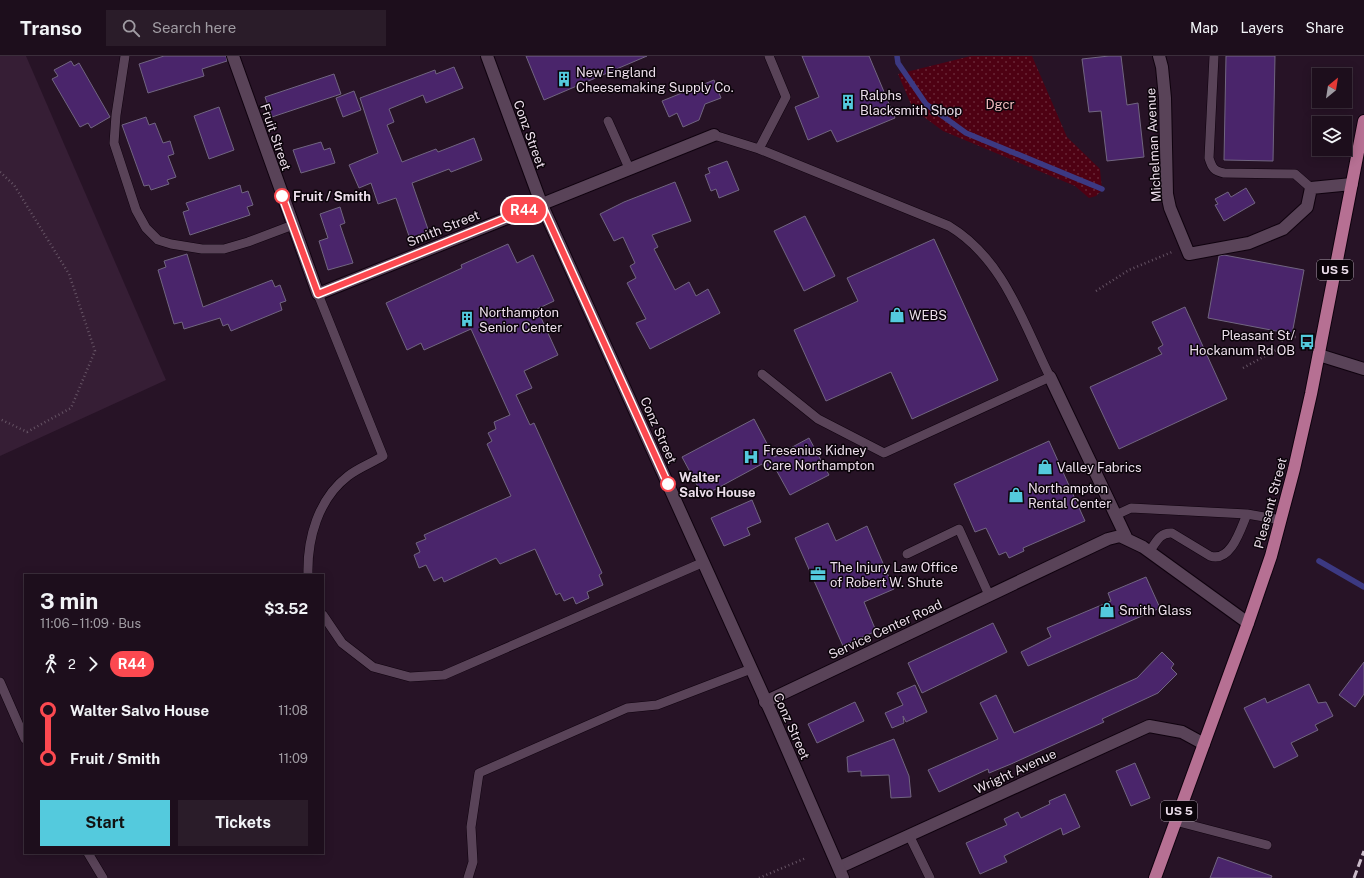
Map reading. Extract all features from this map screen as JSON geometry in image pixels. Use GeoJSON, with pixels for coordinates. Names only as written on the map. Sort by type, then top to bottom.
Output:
{"type":"FeatureCollection","features":[{"type":"Feature","properties":{"kind":"main road","name":"Pleasant Street"},"geometry":{"type":"LineString","coordinates":[[1154,878],[1248,623],[1281,520],[1301,440],[1319,356],[1364,122]]}},
{"type":"Feature","properties":{"kind":"street","name":"Fruit Street"},"geometry":{"type":"LineString","coordinates":[[233,56],[318,294]]}},
{"type":"Feature","properties":{"kind":"street","name":"Conz Street"},"geometry":{"type":"LineString","coordinates":[[488,56],[541,204],[704,562],[841,872]]}},
{"type":"Feature","properties":{"kind":"street","name":"Michelman Avenue"},"geometry":{"type":"LineString","coordinates":[[1159,56],[1162,67],[1165,98],[1167,194],[1170,208],[1187,250]]}},
{"type":"Feature","properties":{"kind":"street","name":"Smith Street"},"geometry":{"type":"LineString","coordinates":[[318,294],[714,135]]}},
{"type":"Feature","properties":{"kind":"street"},"geometry":{"type":"LineString","coordinates":[[1187,250],[1250,243],[1283,229],[1307,207],[1311,188],[1352,184]]}},
{"type":"Feature","properties":{"kind":"street"},"geometry":{"type":"LineString","coordinates":[[1319,356],[1364,369]]}},
{"type":"Feature","properties":{"kind":"street"},"geometry":{"type":"LineString","coordinates":[[1050,377],[1127,539]]}},
{"type":"Feature","properties":{"kind":"street","name":"Service Center Road"},"geometry":{"type":"LineString","coordinates":[[765,702],[1108,539],[1120,536],[1150,551],[1248,623]]}},
{"type":"Feature","properties":{"kind":"street","name":"Wright Avenue"},"geometry":{"type":"LineString","coordinates":[[841,872],[909,835],[1149,726],[1182,732],[1204,744]]}},
{"type":"Feature","properties":{"kind":"lane"},"geometry":{"type":"LineString","coordinates":[[125,56],[116,114],[114,143],[136,210],[146,228],[158,240],[170,244],[202,249],[224,249],[248,242],[293,225]]}},
{"type":"Feature","properties":{"kind":"lane"},"geometry":{"type":"LineString","coordinates":[[759,149],[786,96],[769,56]]}},
{"type":"Feature","properties":{"kind":"lane"},"geometry":{"type":"LineString","coordinates":[[1214,56],[1210,158],[1212,167],[1216,171],[1224,173],[1295,174],[1311,188]]}},
{"type":"Feature","properties":{"kind":"lane"},"geometry":{"type":"LineString","coordinates":[[608,121],[629,168]]}},
{"type":"Feature","properties":{"kind":"lane"},"geometry":{"type":"LineString","coordinates":[[714,135],[759,149],[950,226],[965,236],[991,263],[1007,287],[1050,377],[884,453],[818,419],[762,374]]}},
{"type":"Feature","properties":{"kind":"lane"},"geometry":{"type":"LineString","coordinates":[[308,574],[312,530],[327,499],[348,476],[384,456],[318,294]]}},
{"type":"Feature","properties":{"kind":"lane"},"geometry":{"type":"LineString","coordinates":[[1116,515],[1131,508],[1247,514],[1281,520]]}},
{"type":"Feature","properties":{"kind":"lane"},"geometry":{"type":"LineString","coordinates":[[1150,551],[1161,535],[1172,533],[1210,556],[1216,558],[1221,557],[1232,546],[1247,514]]}},
{"type":"Feature","properties":{"kind":"lane"},"geometry":{"type":"LineString","coordinates":[[908,554],[959,529],[989,595]]}},
{"type":"Feature","properties":{"kind":"lane"},"geometry":{"type":"LineString","coordinates":[[324,616],[342,643],[374,667],[410,677],[444,674],[704,562]]}},
{"type":"Feature","properties":{"kind":"lane"},"geometry":{"type":"LineString","coordinates":[[468,878],[473,862],[471,827],[479,773],[627,708],[657,705],[751,669]]}},
{"type":"Feature","properties":{"kind":"lane"},"geometry":{"type":"LineString","coordinates":[[0,682],[24,737]]}},
{"type":"Feature","properties":{"kind":"lane"},"geometry":{"type":"LineString","coordinates":[[1175,821],[1267,845]]}},
{"type":"Feature","properties":{"kind":"lane"},"geometry":{"type":"LineString","coordinates":[[909,835],[930,878]]}},
{"type":"Feature","properties":{"kind":"lane"},"geometry":{"type":"LineString","coordinates":[[89,854],[103,878]]}},
{"type":"Feature","properties":{"kind":"path"},"geometry":{"type":"LineString","coordinates":[[0,172],[14,185],[69,274],[95,351],[71,408],[27,432],[0,419]]}},
{"type":"Feature","properties":{"kind":"path"},"geometry":{"type":"LineString","coordinates":[[1096,291],[1129,270],[1187,250]]}},
{"type":"Feature","properties":{"kind":"path"},"geometry":{"type":"LineString","coordinates":[[1243,368],[1278,349],[1284,337],[1298,337]]}},
{"type":"Feature","properties":{"kind":"path"},"geometry":{"type":"LineString","coordinates":[[759,878],[806,858]]}},
{"type":"Feature","properties":{"kind":"shaded area"},"geometry":{"type":"Polygon","coordinates":[[[0,56],[26,56],[166,380],[0,456],[0,56]]]}},
{"type":"Feature","properties":{"kind":"green space","name":"Dgcr"},"geometry":{"type":"Polygon","coordinates":[[[971,56],[1032,56],[1067,137],[1100,169],[1102,190],[1096,196],[1089,198],[1075,186],[943,131],[913,109],[898,74],[971,56]]]}},
{"type":"Feature","properties":{"kind":"building"},"geometry":{"type":"Polygon","coordinates":[[[164,56],[226,56],[227,61],[202,69],[204,76],[148,93],[139,64],[164,56]]]}},
{"type":"Feature","properties":{"kind":"building","name":"New England Cheesemaking Supply Co."},"geometry":{"type":"Polygon","coordinates":[[[526,56],[647,56],[544,100],[526,56]]]}},
{"type":"Feature","properties":{"kind":"building","name":"Ralphs Blacksmith Shop"},"geometry":{"type":"Polygon","coordinates":[[[802,56],[869,56],[895,118],[837,142],[831,130],[808,140],[795,107],[819,97],[802,56]]]}},
{"type":"Feature","properties":{"kind":"building"},"geometry":{"type":"Polygon","coordinates":[[[1121,56],[1127,105],[1138,103],[1144,157],[1107,161],[1101,111],[1089,112],[1082,59],[1121,56]]]}},
{"type":"Feature","properties":{"kind":"building"},"geometry":{"type":"Polygon","coordinates":[[[1226,56],[1275,56],[1273,161],[1224,160],[1226,56]]]}},
{"type":"Feature","properties":{"kind":"building"},"geometry":{"type":"Polygon","coordinates":[[[71,61],[74,66],[79,63],[110,117],[91,128],[88,123],[80,127],[52,79],[58,76],[54,70],[71,61]]]}},
{"type":"Feature","properties":{"kind":"building"},"geometry":{"type":"Polygon","coordinates":[[[454,67],[463,88],[426,103],[423,95],[389,109],[394,122],[387,125],[402,162],[436,149],[438,152],[474,138],[482,160],[451,172],[449,169],[412,183],[429,232],[410,239],[396,198],[378,204],[371,183],[359,188],[349,165],[378,153],[360,98],[435,70],[436,74],[454,67]]]}},
{"type":"Feature","properties":{"kind":"building"},"geometry":{"type":"Polygon","coordinates":[[[334,74],[341,94],[272,117],[265,97],[334,74]]]}},
{"type":"Feature","properties":{"kind":"building"},"geometry":{"type":"Polygon","coordinates":[[[714,80],[721,98],[705,104],[699,120],[683,127],[677,113],[669,117],[662,101],[714,80]]]}},
{"type":"Feature","properties":{"kind":"building"},"geometry":{"type":"Polygon","coordinates":[[[354,91],[361,110],[343,117],[336,98],[354,91]]]}},
{"type":"Feature","properties":{"kind":"building"},"geometry":{"type":"Polygon","coordinates":[[[219,107],[234,150],[209,159],[194,116],[219,107]]]}},
{"type":"Feature","properties":{"kind":"building"},"geometry":{"type":"Polygon","coordinates":[[[146,117],[149,125],[155,123],[163,143],[170,141],[174,154],[168,156],[176,177],[167,180],[169,184],[151,190],[149,185],[144,186],[122,125],[146,117]]]}},
{"type":"Feature","properties":{"kind":"building"},"geometry":{"type":"Polygon","coordinates":[[[321,142],[324,150],[330,148],[335,163],[301,173],[293,150],[321,142]]]}},
{"type":"Feature","properties":{"kind":"building"},"geometry":{"type":"Polygon","coordinates":[[[727,161],[739,190],[719,198],[716,189],[711,191],[705,175],[710,173],[708,168],[727,161]]]}},
{"type":"Feature","properties":{"kind":"building"},"geometry":{"type":"Polygon","coordinates":[[[675,182],[691,221],[652,235],[658,247],[654,249],[675,290],[689,282],[696,296],[708,289],[720,313],[650,349],[636,323],[646,319],[627,283],[636,278],[630,266],[635,263],[623,237],[614,241],[600,214],[624,202],[675,182]]]}},
{"type":"Feature","properties":{"kind":"building"},"geometry":{"type":"Polygon","coordinates":[[[240,185],[242,193],[248,191],[253,205],[247,207],[250,215],[190,235],[183,212],[189,210],[186,203],[240,185]]]}},
{"type":"Feature","properties":{"kind":"building"},"geometry":{"type":"Polygon","coordinates":[[[1246,188],[1255,203],[1224,221],[1215,205],[1218,204],[1215,199],[1228,192],[1231,197],[1246,188]]]}},
{"type":"Feature","properties":{"kind":"building"},"geometry":{"type":"Polygon","coordinates":[[[340,207],[345,223],[340,225],[353,263],[328,270],[319,241],[328,238],[320,214],[340,207]]]}},
{"type":"Feature","properties":{"kind":"building"},"geometry":{"type":"Polygon","coordinates":[[[805,216],[835,276],[804,291],[774,231],[805,216]]]}},
{"type":"Feature","properties":{"kind":"building","name":"WEBS"},"geometry":{"type":"Polygon","coordinates":[[[934,239],[998,380],[912,419],[891,372],[826,401],[794,330],[858,301],[847,278],[934,239]]]}},
{"type":"Feature","properties":{"kind":"building"},"geometry":{"type":"Polygon","coordinates":[[[508,244],[517,263],[533,255],[554,301],[537,309],[558,355],[524,371],[532,388],[516,395],[530,425],[534,423],[602,573],[599,575],[603,585],[587,592],[589,598],[576,604],[573,597],[564,601],[560,593],[556,595],[535,549],[500,564],[496,558],[444,582],[442,577],[434,581],[426,565],[419,568],[414,555],[420,552],[416,543],[426,539],[424,535],[511,496],[487,444],[492,441],[488,433],[496,429],[494,422],[510,415],[471,329],[424,350],[421,343],[407,350],[386,303],[462,268],[461,265],[508,244]]]}},
{"type":"Feature","properties":{"kind":"building"},"geometry":{"type":"Polygon","coordinates":[[[187,254],[203,307],[272,280],[275,287],[280,285],[286,301],[280,303],[282,310],[231,331],[228,324],[223,326],[220,318],[184,329],[182,322],[174,324],[158,270],[166,267],[164,261],[187,254]]]}},
{"type":"Feature","properties":{"kind":"building"},"geometry":{"type":"Polygon","coordinates":[[[1224,255],[1304,270],[1292,334],[1208,318],[1219,256],[1224,255]]]}},
{"type":"Feature","properties":{"kind":"building"},"geometry":{"type":"Polygon","coordinates":[[[1185,307],[1227,399],[1119,449],[1090,387],[1162,354],[1158,348],[1163,345],[1152,322],[1185,307]]]}},
{"type":"Feature","properties":{"kind":"building","name":"Fresenius Kidney Care Northampton"},"geometry":{"type":"Polygon","coordinates":[[[754,419],[774,457],[809,438],[829,475],[790,495],[774,466],[766,471],[762,464],[703,496],[682,457],[754,419]]]}},
{"type":"Feature","properties":{"kind":"building","name":"Northampton Rental Center"},"geometry":{"type":"Polygon","coordinates":[[[1049,441],[1085,521],[1023,548],[1024,551],[1009,558],[1006,552],[999,555],[986,528],[975,532],[954,484],[1049,441]]]}},
{"type":"Feature","properties":{"kind":"building"},"geometry":{"type":"Polygon","coordinates":[[[752,500],[761,522],[747,528],[750,535],[724,546],[711,518],[752,500]]]}},
{"type":"Feature","properties":{"kind":"building"},"geometry":{"type":"Polygon","coordinates":[[[828,523],[836,541],[867,526],[894,589],[864,602],[876,631],[843,646],[795,538],[828,523]]]}},
{"type":"Feature","properties":{"kind":"building"},"geometry":{"type":"Polygon","coordinates":[[[1146,577],[1160,608],[1028,666],[1021,652],[1051,637],[1047,628],[1111,601],[1108,593],[1146,577]]]}},
{"type":"Feature","properties":{"kind":"building"},"geometry":{"type":"Polygon","coordinates":[[[993,623],[1007,652],[922,693],[908,663],[993,623]]]}},
{"type":"Feature","properties":{"kind":"building"},"geometry":{"type":"Polygon","coordinates":[[[1162,652],[1174,664],[1171,668],[1177,674],[1158,693],[1102,719],[1104,722],[1011,764],[989,773],[988,769],[939,792],[928,770],[998,739],[980,703],[996,695],[1014,733],[1137,678],[1162,652]]]}},
{"type":"Feature","properties":{"kind":"building"},"geometry":{"type":"Polygon","coordinates":[[[1364,662],[1364,694],[1355,707],[1339,695],[1364,662]]]}},
{"type":"Feature","properties":{"kind":"building"},"geometry":{"type":"Polygon","coordinates":[[[1309,684],[1318,703],[1326,702],[1333,716],[1315,725],[1318,730],[1291,743],[1298,756],[1274,768],[1244,708],[1265,698],[1267,703],[1309,684]]]}},
{"type":"Feature","properties":{"kind":"building"},"geometry":{"type":"Polygon","coordinates":[[[915,685],[927,712],[906,722],[903,716],[904,723],[892,728],[885,713],[903,705],[897,693],[915,685]]]}},
{"type":"Feature","properties":{"kind":"building"},"geometry":{"type":"Polygon","coordinates":[[[855,702],[864,721],[817,743],[808,724],[855,702]]]}},
{"type":"Feature","properties":{"kind":"building"},"geometry":{"type":"Polygon","coordinates":[[[894,739],[909,776],[911,797],[891,798],[889,775],[861,776],[861,771],[848,772],[847,757],[894,739]]]}},
{"type":"Feature","properties":{"kind":"building"},"geometry":{"type":"Polygon","coordinates":[[[1135,763],[1150,798],[1131,806],[1116,771],[1135,763]]]}},
{"type":"Feature","properties":{"kind":"building"},"geometry":{"type":"Polygon","coordinates":[[[1065,794],[1080,827],[1063,835],[1061,828],[1004,856],[1007,862],[980,874],[966,843],[1007,825],[1004,819],[1018,812],[1021,818],[1050,804],[1049,801],[1065,794]]]}},
{"type":"Feature","properties":{"kind":"building"},"geometry":{"type":"Polygon","coordinates":[[[1218,857],[1272,876],[1271,878],[1210,878],[1218,857]]]}},
{"type":"Feature","properties":{"kind":"waterway"},"geometry":{"type":"LineString","coordinates":[[897,56],[898,63],[926,104],[966,133],[1102,189]]}},
{"type":"Feature","properties":{"kind":"waterway"},"geometry":{"type":"LineString","coordinates":[[1319,561],[1364,587]]}},
{"type":"Feature","properties":{"kind":"railway"},"geometry":{"type":"LineString","coordinates":[[1354,878],[1364,851]]}},
{"type":"Feature","properties":{"kind":"bus line","name":"R44"},"geometry":{"type":"LineString","coordinates":[[282,196],[318,294],[541,204],[668,484]]}},
{"type":"Feature","properties":{"kind":"place","name":"New England Cheesemaking Supply Co."},"geometry":{"type":"Point","coordinates":[564,79]}},
{"type":"Feature","properties":{"kind":"place","name":"Ralphs Blacksmith Shop"},"geometry":{"type":"Point","coordinates":[848,102]}},
{"type":"Feature","properties":{"kind":"place","name":"Fruit / Smith"},"geometry":{"type":"Point","coordinates":[282,196]}},
{"type":"Feature","properties":{"kind":"place","name":"WEBS"},"geometry":{"type":"Point","coordinates":[897,315]}},
{"type":"Feature","properties":{"kind":"place","name":"Northampton Senior Center"},"geometry":{"type":"Point","coordinates":[467,319]}},
{"type":"Feature","properties":{"kind":"place","name":"Pleasant St/ Hockanum Rd OB"},"geometry":{"type":"Point","coordinates":[1307,342]}},
{"type":"Feature","properties":{"kind":"place","name":"Fresenius Kidney Care Northampton"},"geometry":{"type":"Point","coordinates":[751,457]}},
{"type":"Feature","properties":{"kind":"place","name":"Valley Fabrics"},"geometry":{"type":"Point","coordinates":[1045,467]}},
{"type":"Feature","properties":{"kind":"place","name":"Walter Salvo House"},"geometry":{"type":"Point","coordinates":[668,484]}},
{"type":"Feature","properties":{"kind":"place","name":"Northampton Rental Center"},"geometry":{"type":"Point","coordinates":[1016,495]}},
{"type":"Feature","properties":{"kind":"place","name":"The Injury Law Office of Robert W. Shute"},"geometry":{"type":"Point","coordinates":[818,574]}},
{"type":"Feature","properties":{"kind":"place","name":"Smith Glass"},"geometry":{"type":"Point","coordinates":[1107,610]}}]}
